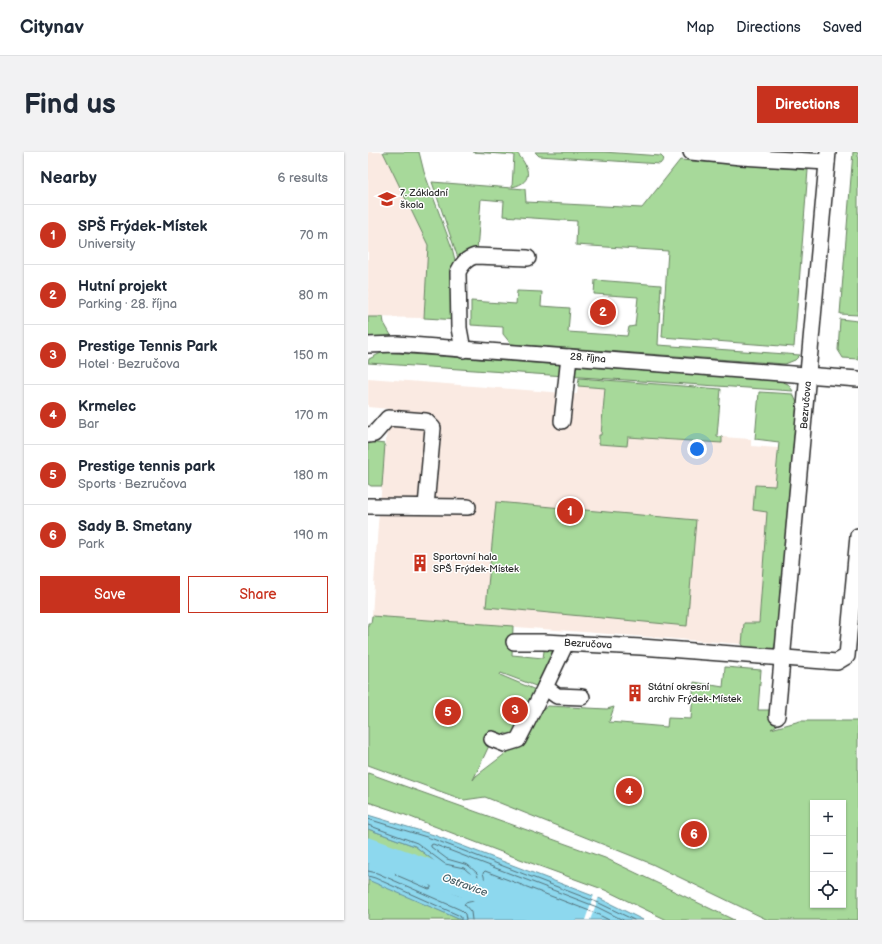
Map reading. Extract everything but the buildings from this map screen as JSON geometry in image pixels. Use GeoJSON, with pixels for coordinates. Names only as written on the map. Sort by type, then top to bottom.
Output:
{"type":"FeatureCollection","features":[{"type":"Feature","properties":{"kind":"street"},"geometry":{"type":"LineString","coordinates":[[691,152],[741,157],[828,157]]}},
{"type":"Feature","properties":{"kind":"street","name":"Bezručova"},"geometry":{"type":"LineString","coordinates":[[777,716],[828,157]]}},
{"type":"Feature","properties":{"kind":"street"},"geometry":{"type":"LineString","coordinates":[[463,350],[459,328],[458,272],[461,265],[467,259],[475,256],[528,258]]}},
{"type":"Feature","properties":{"kind":"street","name":"28. října"},"geometry":{"type":"LineString","coordinates":[[368,345],[397,344],[858,379]]}},
{"type":"Feature","properties":{"kind":"street"},"geometry":{"type":"LineString","coordinates":[[562,421],[569,357]]}},
{"type":"Feature","properties":{"kind":"street"},"geometry":{"type":"LineString","coordinates":[[368,435],[374,434],[388,418],[426,421],[433,428],[426,506]]}},
{"type":"Feature","properties":{"kind":"street"},"geometry":{"type":"LineString","coordinates":[[368,506],[468,507]]}},
{"type":"Feature","properties":{"kind":"street"},"geometry":{"type":"LineString","coordinates":[[783,657],[837,662],[847,656],[858,536]]}},
{"type":"Feature","properties":{"kind":"street","name":"Bezručova"},"geometry":{"type":"LineString","coordinates":[[514,642],[566,643],[783,657]]}},
{"type":"Feature","properties":{"kind":"street"},"geometry":{"type":"LineString","coordinates":[[492,739],[505,744],[518,740],[566,643]]}},
{"type":"Feature","properties":{"kind":"street"},"geometry":{"type":"LineString","coordinates":[[545,687],[557,696],[582,697]]}},
{"type":"Feature","properties":{"kind":"shaded area","name":"7. Základní škola"},"geometry":{"type":"Polygon","coordinates":[[[368,152],[383,152],[428,245],[424,318],[368,317],[368,152]]]}},
{"type":"Feature","properties":{"kind":"shaded area"},"geometry":{"type":"Polygon","coordinates":[[[368,378],[577,394],[578,386],[605,388],[600,435],[627,446],[628,437],[721,443],[722,437],[751,439],[751,446],[778,448],[775,486],[755,485],[753,510],[768,511],[759,624],[744,623],[742,644],[372,616],[378,524],[389,409],[368,407],[368,378]]]}},
{"type":"Feature","properties":{"kind":"green space"},"geometry":{"type":"Polygon","coordinates":[[[383,152],[419,152],[424,172],[452,248],[458,272],[459,320],[424,318],[428,245],[383,152]]]}},
{"type":"Feature","properties":{"kind":"green space"},"geometry":{"type":"Polygon","coordinates":[[[473,152],[516,152],[524,162],[528,172],[527,177],[520,185],[512,187],[514,155],[473,152]]]}},
{"type":"Feature","properties":{"kind":"green space"},"geometry":{"type":"Polygon","coordinates":[[[535,152],[603,152],[661,156],[664,159],[660,164],[539,156],[535,152]]]}},
{"type":"Feature","properties":{"kind":"green space"},"geometry":{"type":"Polygon","coordinates":[[[853,152],[858,152],[858,315],[840,314],[853,152]]]}},
{"type":"Feature","properties":{"kind":"green space"},"geometry":{"type":"Polygon","coordinates":[[[680,160],[808,170],[794,347],[662,337],[668,251],[576,245],[577,221],[503,216],[504,201],[481,199],[477,251],[459,261],[432,182],[525,189],[526,202],[642,208],[680,160]]]}},
{"type":"Feature","properties":{"kind":"green space"},"geometry":{"type":"Polygon","coordinates":[[[595,280],[661,285],[658,345],[800,355],[795,360],[785,364],[511,344],[503,334],[503,327],[471,325],[471,301],[516,304],[517,291],[542,292],[541,306],[570,308],[568,332],[627,336],[629,327],[635,326],[638,297],[594,294],[595,280]]]}},
{"type":"Feature","properties":{"kind":"green space"},"geometry":{"type":"Polygon","coordinates":[[[368,317],[383,317],[384,323],[392,337],[368,338],[368,317]]]}},
{"type":"Feature","properties":{"kind":"green space"},"geometry":{"type":"Polygon","coordinates":[[[840,319],[858,321],[858,359],[843,358],[838,350],[840,319]]]}},
{"type":"Feature","properties":{"kind":"green space"},"geometry":{"type":"Polygon","coordinates":[[[383,352],[781,381],[788,384],[793,391],[368,363],[369,359],[383,352]]]}},
{"type":"Feature","properties":{"kind":"green space"},"geometry":{"type":"Polygon","coordinates":[[[579,378],[721,389],[717,436],[722,437],[722,443],[628,437],[627,446],[599,444],[605,388],[578,386],[579,378]]]}},
{"type":"Feature","properties":{"kind":"green space"},"geometry":{"type":"Polygon","coordinates":[[[759,392],[793,394],[797,403],[776,641],[774,648],[770,650],[746,650],[742,644],[744,623],[759,623],[767,512],[753,510],[755,485],[775,486],[779,442],[755,439],[759,392]]]}},
{"type":"Feature","properties":{"kind":"green space"},"geometry":{"type":"Polygon","coordinates":[[[368,442],[385,444],[382,486],[371,486],[368,484],[368,442]]]}},
{"type":"Feature","properties":{"kind":"green space"},"geometry":{"type":"Polygon","coordinates":[[[496,502],[696,520],[687,626],[486,607],[496,502]]]}},
{"type":"Feature","properties":{"kind":"green space"},"geometry":{"type":"Polygon","coordinates":[[[372,616],[513,626],[512,655],[543,658],[544,651],[546,649],[554,650],[556,652],[541,688],[501,673],[500,675],[538,691],[517,739],[505,733],[503,739],[494,735],[473,780],[476,776],[514,747],[540,712],[548,706],[607,709],[614,707],[609,722],[667,727],[668,718],[691,719],[694,682],[723,687],[725,667],[761,670],[758,710],[770,710],[770,720],[782,721],[771,729],[800,721],[858,721],[858,920],[768,920],[652,864],[485,797],[464,800],[368,765],[368,623],[371,623],[372,616]]]}},
{"type":"Feature","properties":{"kind":"green space"},"geometry":{"type":"Polygon","coordinates":[[[368,773],[605,858],[734,920],[667,920],[605,890],[368,802],[368,773]]]}},
{"type":"Feature","properties":{"kind":"green space"},"geometry":{"type":"Polygon","coordinates":[[[368,829],[415,846],[443,868],[462,871],[469,878],[471,884],[466,887],[453,883],[415,858],[368,854],[368,829]]]}},
{"type":"Feature","properties":{"kind":"green space"},"geometry":{"type":"Polygon","coordinates":[[[368,880],[373,881],[461,920],[368,920],[368,880]]]}},
{"type":"Feature","properties":{"kind":"water"},"geometry":{"type":"Polygon","coordinates":[[[368,815],[434,835],[601,899],[643,920],[461,920],[368,880],[368,854],[415,858],[453,883],[466,887],[471,884],[469,878],[462,871],[443,868],[415,846],[368,829],[368,815]]]}},
{"type":"Feature","properties":{"kind":"pier"},"geometry":{"type":"Polygon","coordinates":[[[594,895],[599,897],[590,920],[585,920],[594,895]]]}},
{"type":"Feature","properties":{"kind":"waterway","name":"Ostravice"},"geometry":{"type":"LineString","coordinates":[[368,850],[563,920]]}},
{"type":"Feature","properties":{"kind":"place","name":"7. Základní škola"},"geometry":{"type":"Point","coordinates":[387,199]}},
{"type":"Feature","properties":{"kind":"place","name":"Hutní projekt"},"geometry":{"type":"Point","coordinates":[603,312]}},
{"type":"Feature","properties":{"kind":"place","name":"SPŠ Frýdek-Místek"},"geometry":{"type":"Point","coordinates":[570,511]}},
{"type":"Feature","properties":{"kind":"place","name":"Sportovní hala SPŠ Frýdek-Místek"},"geometry":{"type":"Point","coordinates":[420,563]}},
{"type":"Feature","properties":{"kind":"place","name":"Státní okresní archiv Frýdek-Místek"},"geometry":{"type":"Point","coordinates":[635,693]}},
{"type":"Feature","properties":{"kind":"place","name":"Prestige Tennis Park"},"geometry":{"type":"Point","coordinates":[515,710]}},
{"type":"Feature","properties":{"kind":"place","name":"Prestige tennis park"},"geometry":{"type":"Point","coordinates":[448,712]}},
{"type":"Feature","properties":{"kind":"place","name":"Krmelec"},"geometry":{"type":"Point","coordinates":[629,791]}},
{"type":"Feature","properties":{"kind":"place","name":"Sady B. Smetany"},"geometry":{"type":"Point","coordinates":[694,834]}}]}
